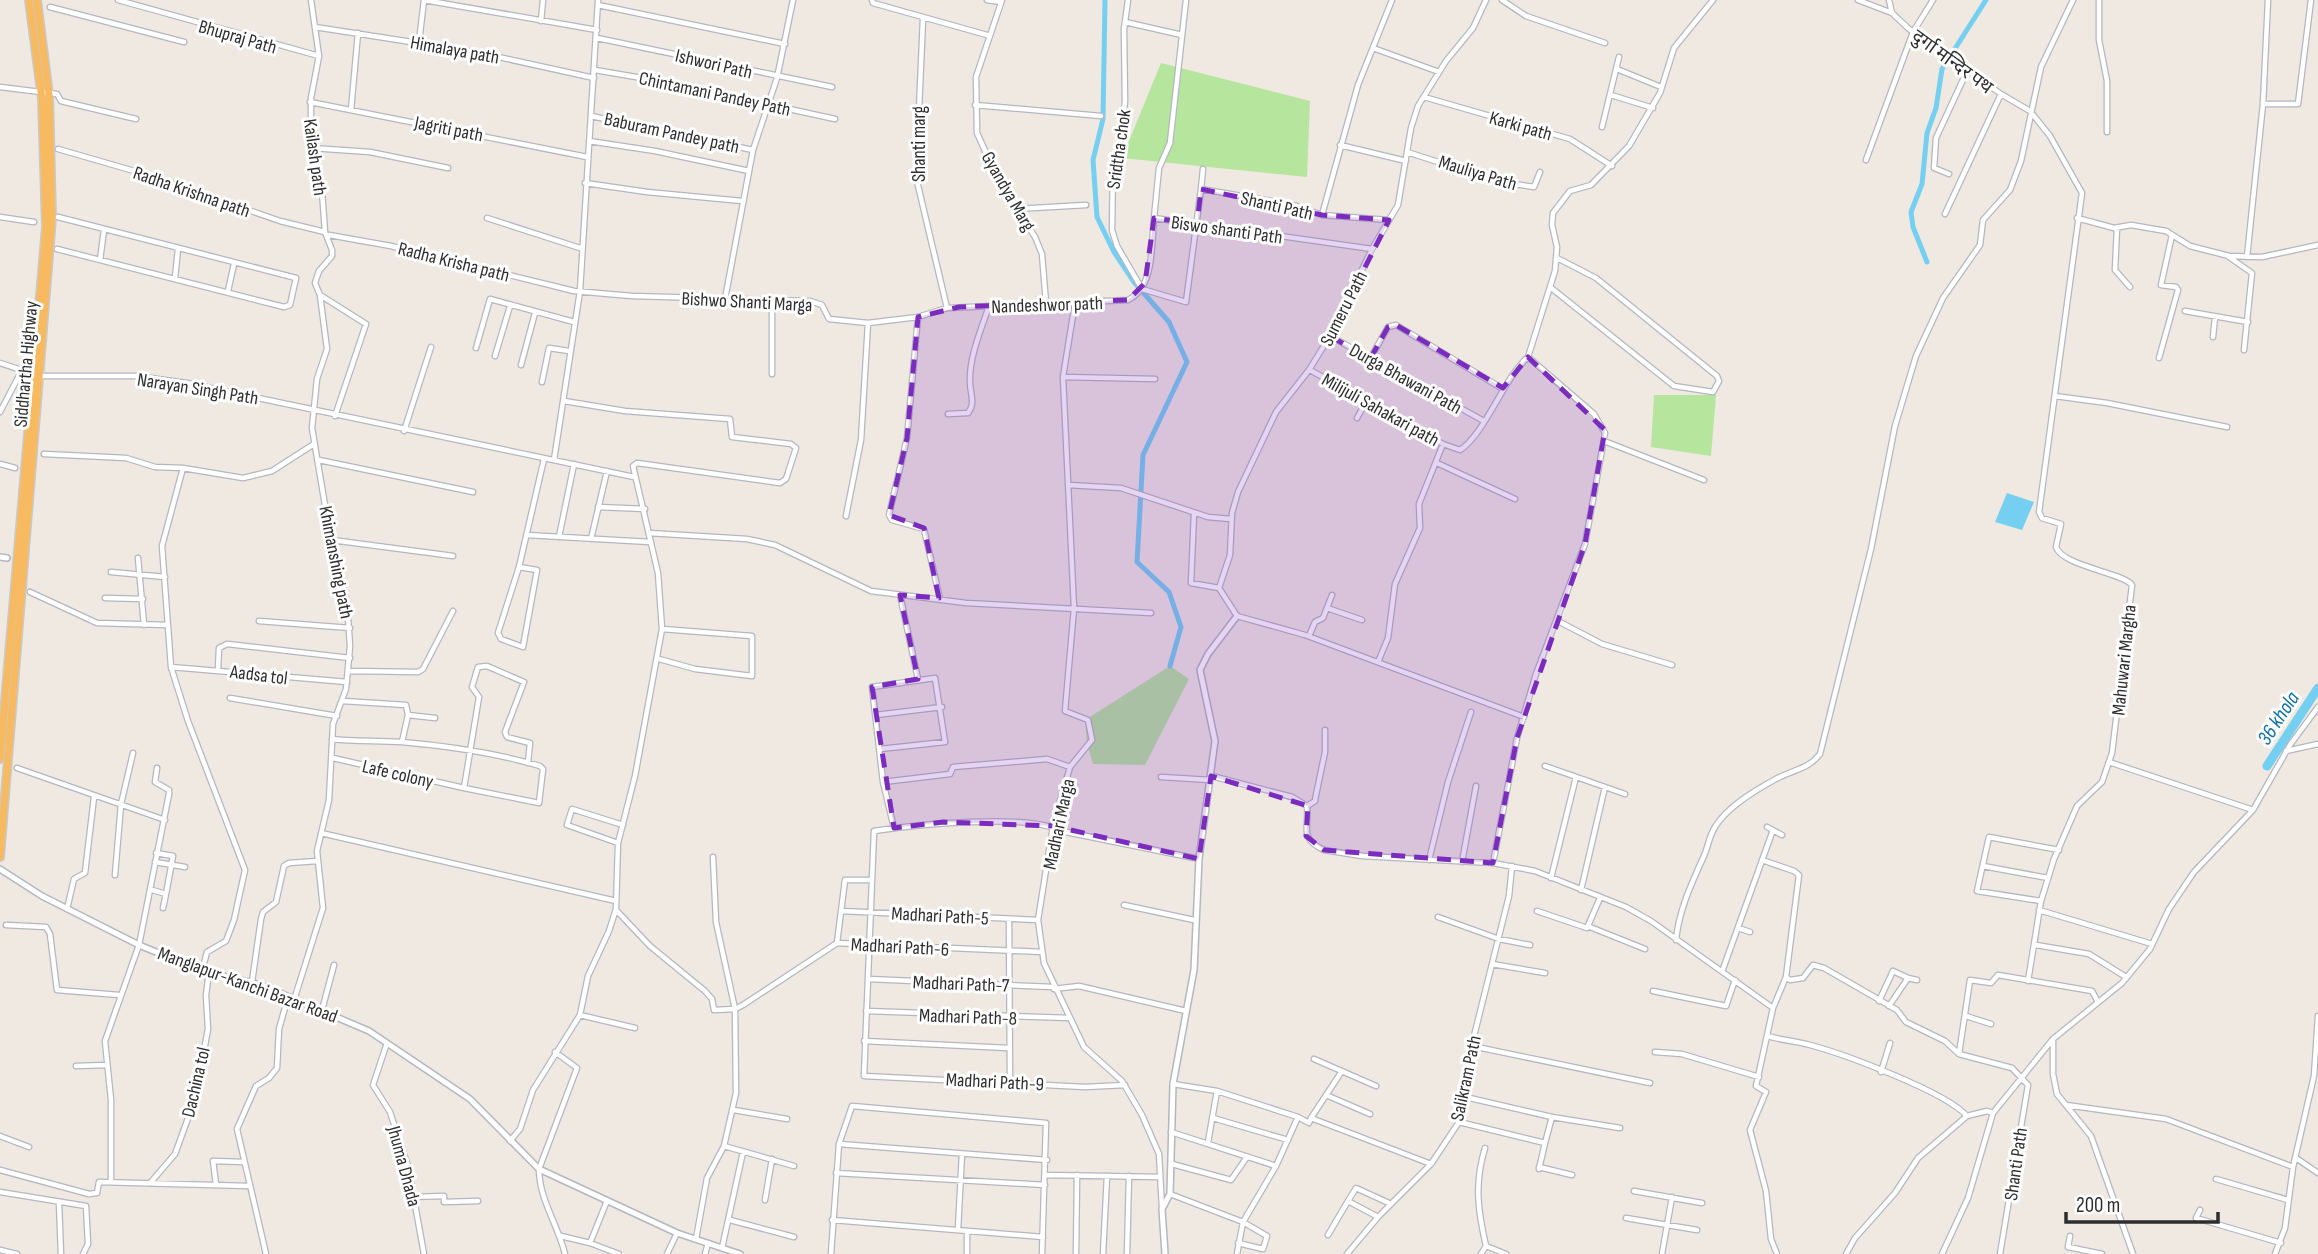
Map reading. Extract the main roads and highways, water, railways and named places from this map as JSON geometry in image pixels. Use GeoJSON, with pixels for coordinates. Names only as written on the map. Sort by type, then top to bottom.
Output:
{"type":"FeatureCollection","features":[{"type":"Feature","properties":{"kind":"highway","name":"Siddhartha Highway"},"geometry":{"type":"LineString","coordinates":[[29,0],[45,94]]}},
{"type":"Feature","properties":{"kind":"highway","name":"Siddhartha Highway"},"geometry":{"type":"LineString","coordinates":[[0,857],[46,227],[45,94],[37,0]]}},
{"type":"Feature","properties":{"kind":"highway","name":"Siddhartha Highway"},"geometry":{"type":"LineString","coordinates":[[0,760],[36,375]]}},
{"type":"Feature","properties":{"kind":"water"},"geometry":{"type":"Polygon","coordinates":[[[2007,493],[2034,502],[2022,530],[1995,522],[2007,493]]]}},
{"type":"Feature","properties":{"kind":"waterway"},"geometry":{"type":"LineString","coordinates":[[1105,0],[1103,119],[1093,160],[1097,217],[1114,252],[1134,282],[1169,322],[1187,362],[1143,455],[1137,562],[1169,592],[1181,627],[1170,666]]}},
{"type":"Feature","properties":{"kind":"waterway"},"geometry":{"type":"LineString","coordinates":[[1927,262],[1913,227],[1911,212],[1922,184],[1927,133],[1936,108],[1942,69],[1986,0]]}},
{"type":"Feature","properties":{"kind":"waterway","name":"36 khola"},"geometry":{"type":"LineString","coordinates":[[2267,766],[2318,688]]}}]}
